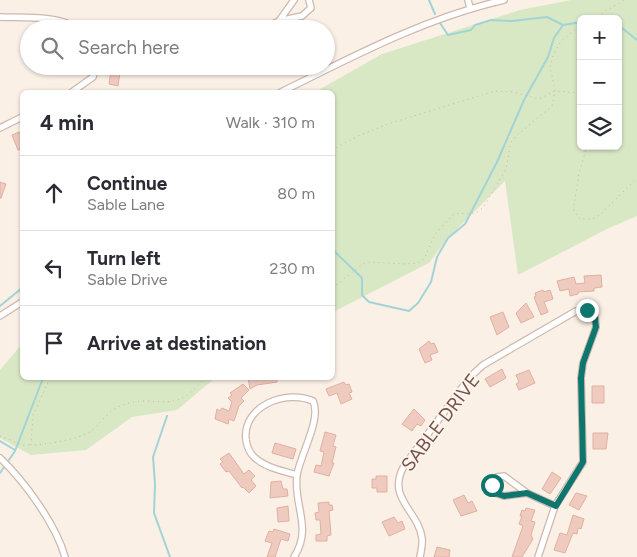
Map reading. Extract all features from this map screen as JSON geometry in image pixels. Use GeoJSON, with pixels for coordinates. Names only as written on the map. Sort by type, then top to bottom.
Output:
{"type":"FeatureCollection","features":[{"type":"Feature","properties":{"kind":"street"},"geometry":{"type":"LineString","coordinates":[[280,20],[294,0]]}},
{"type":"Feature","properties":{"kind":"street"},"geometry":{"type":"LineString","coordinates":[[283,20],[306,14],[311,8],[309,0]]}},
{"type":"Feature","properties":{"kind":"street"},"geometry":{"type":"LineString","coordinates":[[468,0],[470,8]]}},
{"type":"Feature","properties":{"kind":"street"},"geometry":{"type":"LineString","coordinates":[[335,66],[405,32],[470,8],[504,0]]}},
{"type":"Feature","properties":{"kind":"street"},"geometry":{"type":"LineString","coordinates":[[0,17],[56,20]]}},
{"type":"Feature","properties":{"kind":"street"},"geometry":{"type":"LineString","coordinates":[[75,90],[94,75]]}},
{"type":"Feature","properties":{"kind":"street"},"geometry":{"type":"LineString","coordinates":[[285,90],[316,75]]}},
{"type":"Feature","properties":{"kind":"street"},"geometry":{"type":"LineString","coordinates":[[0,128],[20,118]]}},
{"type":"Feature","properties":{"kind":"street"},"geometry":{"type":"LineString","coordinates":[[0,316],[20,303]]}},
{"type":"Feature","properties":{"kind":"street","name":"SABLE DRIVE"},"geometry":{"type":"LineString","coordinates":[[420,557],[421,532],[399,491],[399,478],[404,466],[470,378],[483,365],[576,311],[587,310],[595,318],[596,327],[583,363],[581,378],[583,462],[556,506],[538,557]]}},
{"type":"Feature","properties":{"kind":"street"},"geometry":{"type":"LineString","coordinates":[[294,557],[303,538],[297,475],[316,412],[313,401],[305,397],[286,398],[261,406],[250,418],[246,434],[248,449],[259,461],[297,475]]}},
{"type":"Feature","properties":{"kind":"street"},"geometry":{"type":"LineString","coordinates":[[0,458],[15,472],[47,519],[65,557]]}},
{"type":"Feature","properties":{"kind":"street"},"geometry":{"type":"LineString","coordinates":[[527,493],[504,496],[495,493],[492,485],[497,477],[504,476],[527,493],[556,506]]}},
{"type":"Feature","properties":{"kind":"path"},"geometry":{"type":"LineString","coordinates":[[600,15],[624,0]]}},
{"type":"Feature","properties":{"kind":"path"},"geometry":{"type":"LineString","coordinates":[[335,286],[359,267],[376,261],[404,264],[418,263],[424,259],[435,234],[454,214],[476,213],[482,208],[506,169],[511,142],[552,106],[555,91],[550,66],[554,53],[561,41],[577,26]]}},
{"type":"Feature","properties":{"kind":"path"},"geometry":{"type":"LineString","coordinates":[[335,148],[358,136],[388,124],[494,91],[520,93],[539,99],[555,91],[577,93]]}},
{"type":"Feature","properties":{"kind":"path"},"geometry":{"type":"LineString","coordinates":[[586,150],[579,173],[574,206],[574,211],[580,219],[592,219],[600,215],[637,178]]}},
{"type":"Feature","properties":{"kind":"path"},"geometry":{"type":"LineString","coordinates":[[31,445],[33,415],[49,380]]}},
{"type":"Feature","properties":{"kind":"path"},"geometry":{"type":"LineString","coordinates":[[0,436],[23,445],[77,438],[90,432],[120,406],[133,402],[166,402],[180,399],[190,394],[202,380]]}},
{"type":"Feature","properties":{"kind":"green space"},"geometry":{"type":"Polygon","coordinates":[[[571,0],[637,0],[637,216],[609,228],[518,275],[505,181],[447,239],[429,263],[335,311],[335,90],[319,90],[382,54],[520,10],[571,0]]]}},
{"type":"Feature","properties":{"kind":"green space"},"geometry":{"type":"Polygon","coordinates":[[[20,346],[20,380],[213,380],[177,410],[132,417],[86,450],[31,455],[0,438],[0,370],[20,346]]]}},
{"type":"Feature","properties":{"kind":"building"},"geometry":{"type":"Polygon","coordinates":[[[110,75],[120,75],[118,86],[109,84],[110,75]]]}},
{"type":"Feature","properties":{"kind":"building"},"geometry":{"type":"Polygon","coordinates":[[[19,132],[20,150],[18,150],[12,135],[19,132]]]}},
{"type":"Feature","properties":{"kind":"building"},"geometry":{"type":"Polygon","coordinates":[[[0,182],[6,184],[1,198],[0,198],[0,182]]]}},
{"type":"Feature","properties":{"kind":"building"},"geometry":{"type":"Polygon","coordinates":[[[601,275],[602,287],[594,288],[594,291],[578,292],[578,294],[570,296],[569,289],[560,291],[557,281],[574,277],[576,284],[585,283],[584,276],[601,275]]]}},
{"type":"Feature","properties":{"kind":"building"},"geometry":{"type":"Polygon","coordinates":[[[543,290],[544,292],[550,290],[553,299],[544,302],[548,312],[541,315],[534,297],[536,296],[535,293],[543,290]]]}},
{"type":"Feature","properties":{"kind":"building"},"geometry":{"type":"Polygon","coordinates":[[[526,303],[534,317],[521,323],[516,313],[526,303]]]}},
{"type":"Feature","properties":{"kind":"building"},"geometry":{"type":"Polygon","coordinates":[[[503,312],[509,327],[497,335],[490,317],[503,312]]]}},
{"type":"Feature","properties":{"kind":"building"},"geometry":{"type":"Polygon","coordinates":[[[429,341],[431,344],[434,343],[438,352],[430,355],[432,360],[425,363],[419,349],[429,341]]]}},
{"type":"Feature","properties":{"kind":"building"},"geometry":{"type":"Polygon","coordinates":[[[502,369],[506,378],[490,387],[485,379],[502,369]]]}},
{"type":"Feature","properties":{"kind":"building"},"geometry":{"type":"Polygon","coordinates":[[[529,370],[535,383],[519,390],[516,384],[519,382],[516,375],[529,370]]]}},
{"type":"Feature","properties":{"kind":"building"},"geometry":{"type":"Polygon","coordinates":[[[248,380],[277,380],[277,382],[257,385],[250,389],[248,380]]]}},
{"type":"Feature","properties":{"kind":"building"},"geometry":{"type":"Polygon","coordinates":[[[344,382],[346,385],[349,384],[352,392],[349,393],[352,399],[341,404],[337,393],[329,396],[326,389],[344,382]]]}},
{"type":"Feature","properties":{"kind":"building"},"geometry":{"type":"Polygon","coordinates":[[[243,384],[249,390],[241,398],[244,401],[239,406],[234,421],[229,419],[228,424],[215,419],[217,409],[220,411],[222,408],[229,411],[232,402],[228,398],[232,395],[230,393],[243,384]]]}},
{"type":"Feature","properties":{"kind":"building"},"geometry":{"type":"Polygon","coordinates":[[[592,386],[604,386],[604,403],[592,403],[592,386]]]}},
{"type":"Feature","properties":{"kind":"building"},"geometry":{"type":"Polygon","coordinates":[[[414,409],[425,420],[421,426],[417,424],[412,431],[402,424],[414,409]]]}},
{"type":"Feature","properties":{"kind":"building"},"geometry":{"type":"Polygon","coordinates":[[[325,432],[336,435],[333,446],[336,447],[332,463],[334,463],[329,476],[314,472],[316,465],[321,466],[324,452],[320,451],[325,432]]]}},
{"type":"Feature","properties":{"kind":"building"},"geometry":{"type":"Polygon","coordinates":[[[593,433],[608,433],[606,449],[593,449],[593,433]]]}},
{"type":"Feature","properties":{"kind":"building"},"geometry":{"type":"Polygon","coordinates":[[[275,443],[296,449],[293,459],[272,453],[275,443]]]}},
{"type":"Feature","properties":{"kind":"building"},"geometry":{"type":"Polygon","coordinates":[[[229,453],[244,474],[249,470],[255,476],[251,480],[256,486],[249,493],[220,464],[223,462],[220,459],[229,453]]]}},
{"type":"Feature","properties":{"kind":"building"},"geometry":{"type":"Polygon","coordinates":[[[552,472],[561,478],[550,494],[542,489],[552,472]]]}},
{"type":"Feature","properties":{"kind":"building"},"geometry":{"type":"Polygon","coordinates":[[[376,476],[387,476],[387,492],[377,492],[377,488],[372,488],[372,479],[376,479],[376,476]]]}},
{"type":"Feature","properties":{"kind":"building"},"geometry":{"type":"Polygon","coordinates":[[[281,481],[283,489],[287,489],[288,496],[270,498],[271,482],[281,481]]]}},
{"type":"Feature","properties":{"kind":"building"},"geometry":{"type":"Polygon","coordinates":[[[576,493],[587,496],[579,510],[569,505],[576,493]]]}},
{"type":"Feature","properties":{"kind":"building"},"geometry":{"type":"Polygon","coordinates":[[[464,495],[468,503],[472,501],[477,511],[461,516],[453,500],[464,495]]]}},
{"type":"Feature","properties":{"kind":"building"},"geometry":{"type":"Polygon","coordinates":[[[329,502],[333,510],[329,511],[331,535],[327,536],[327,541],[316,541],[316,535],[321,534],[320,520],[316,520],[315,513],[319,512],[318,503],[329,502]]]}},
{"type":"Feature","properties":{"kind":"building"},"geometry":{"type":"Polygon","coordinates":[[[288,506],[289,521],[278,522],[277,508],[288,506]]]}},
{"type":"Feature","properties":{"kind":"building"},"geometry":{"type":"Polygon","coordinates":[[[526,508],[535,510],[531,521],[535,522],[531,535],[533,539],[522,557],[512,557],[523,526],[519,524],[522,516],[520,516],[522,510],[525,511],[526,508]]]}},
{"type":"Feature","properties":{"kind":"building"},"geometry":{"type":"Polygon","coordinates":[[[573,515],[584,519],[581,529],[578,528],[577,534],[573,533],[565,553],[554,550],[560,533],[567,535],[573,515]]]}},
{"type":"Feature","properties":{"kind":"building"},"geometry":{"type":"Polygon","coordinates":[[[394,517],[398,523],[402,521],[405,529],[389,536],[382,522],[394,517]]]}},
{"type":"Feature","properties":{"kind":"building"},"geometry":{"type":"Polygon","coordinates":[[[274,529],[290,534],[288,541],[281,539],[275,557],[267,557],[272,543],[265,541],[269,531],[273,532],[274,529]]]}},
{"type":"Feature","properties":{"kind":"building"},"geometry":{"type":"Polygon","coordinates":[[[437,547],[450,550],[449,557],[434,557],[437,547]]]}},
{"type":"Feature","properties":{"kind":"waterway"},"geometry":{"type":"LineString","coordinates":[[429,0],[435,14]]}},
{"type":"Feature","properties":{"kind":"waterway"},"geometry":{"type":"LineString","coordinates":[[440,23],[448,35],[471,30],[475,25],[491,20],[512,21],[547,17],[563,25]]}},
{"type":"Feature","properties":{"kind":"waterway"},"geometry":{"type":"LineString","coordinates":[[335,252],[362,278],[362,295],[369,302],[409,311],[418,303],[431,282],[437,257],[448,238],[465,224],[497,162],[524,100],[548,57],[554,38],[563,25],[577,23]]}},
{"type":"Feature","properties":{"kind":"waterway"},"geometry":{"type":"LineString","coordinates":[[622,28],[637,40]]}},
{"type":"Feature","properties":{"kind":"waterway"},"geometry":{"type":"LineString","coordinates":[[0,306],[20,290]]}},
{"type":"Feature","properties":{"kind":"waterway"},"geometry":{"type":"LineString","coordinates":[[0,473],[15,451],[42,380]]}},
{"type":"Feature","properties":{"kind":"waterway"},"geometry":{"type":"LineString","coordinates":[[167,416],[153,457],[155,484],[154,513],[170,557]]}},
{"type":"Feature","properties":{"kind":"waterway"},"geometry":{"type":"LineString","coordinates":[[0,441],[15,450]]}},
{"type":"Feature","properties":{"kind":"route"},"geometry":{"type":"LineString","coordinates":[[492,485],[495,493],[504,496],[527,493],[556,506],[570,481],[581,467],[584,454],[580,393],[581,378],[583,363],[596,327],[595,318],[587,310]]}}]}
